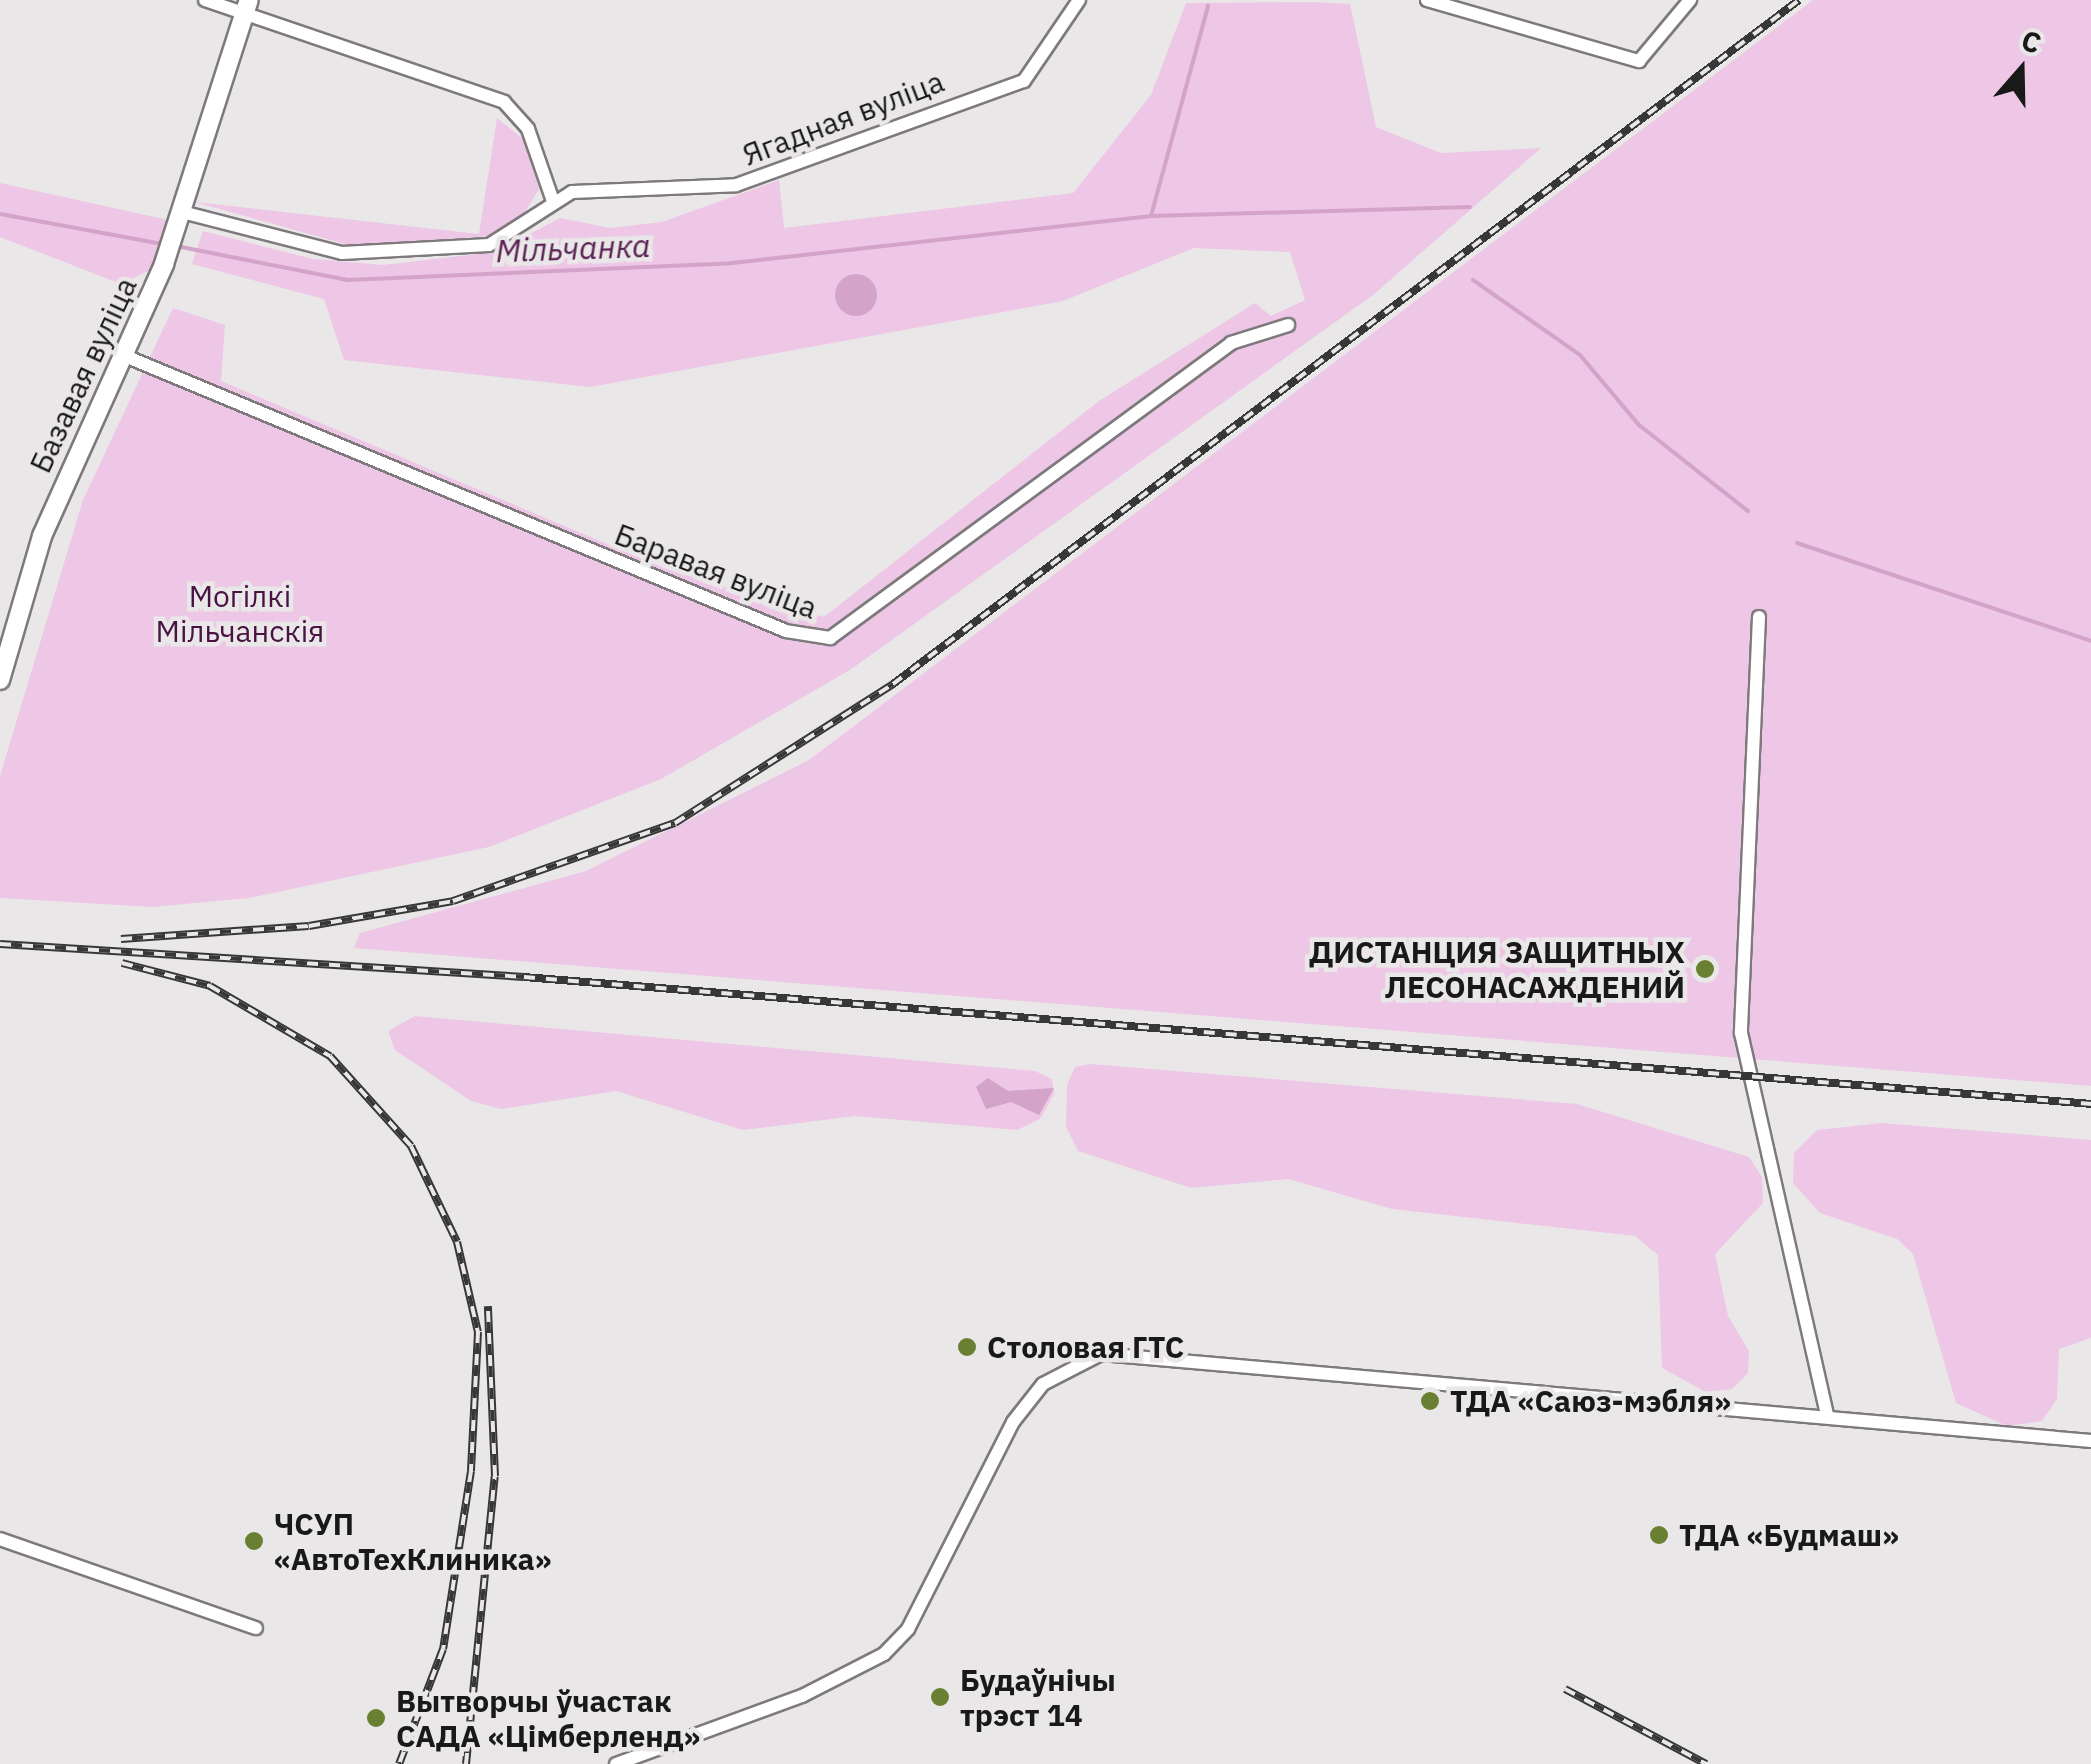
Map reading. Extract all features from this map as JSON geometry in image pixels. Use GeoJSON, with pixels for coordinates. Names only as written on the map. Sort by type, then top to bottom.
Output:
{"type":"FeatureCollection","features":[{"type":"Feature","properties":{"kind":"street"},"geometry":{"type":"LineString","coordinates":[[205,0],[247,8],[504,102],[536,144],[554,201]]}},
{"type":"Feature","properties":{"kind":"street","name":"Ягадная вуліца"},"geometry":{"type":"LineString","coordinates":[[180,218],[302,246],[381,255],[489,244],[554,201],[583,190],[736,184],[1024,81],[1079,0]]}},
{"type":"Feature","properties":{"kind":"street"},"geometry":{"type":"LineString","coordinates":[[1427,0],[1638,61],[1690,0]]}},
{"type":"Feature","properties":{"kind":"street","name":"Базавая вуліца"},"geometry":{"type":"LineString","coordinates":[[0,680],[42,536],[164,264],[247,8]]}},
{"type":"Feature","properties":{"kind":"street","name":"Баравая вуліца"},"geometry":{"type":"LineString","coordinates":[[125,356],[786,631],[830,638],[1231,343],[1288,325]]}},
{"type":"Feature","properties":{"kind":"street"},"geometry":{"type":"LineString","coordinates":[[1759,617],[1741,1033],[1826,1414]]}},
{"type":"Feature","properties":{"kind":"street"},"geometry":{"type":"LineString","coordinates":[[616,1764],[802,1696],[884,1654],[908,1629],[1013,1422],[1043,1384],[1102,1354],[1826,1414],[2091,1441]]}},
{"type":"Feature","properties":{"kind":"street"},"geometry":{"type":"LineString","coordinates":[[0,1539],[256,1628]]}},
{"type":"Feature","properties":{"kind":"green space"},"geometry":{"type":"Polygon","coordinates":[[[1813,0],[2091,0],[2091,1086],[354,948],[360,933],[586,871],[809,760],[1813,0]]]}},
{"type":"Feature","properties":{"kind":"green space","name":"Могілкі Мільчанскія"},"geometry":{"type":"Polygon","coordinates":[[[1186,3],[1350,4],[1376,127],[1441,153],[1541,148],[1373,295],[850,670],[661,779],[489,847],[249,898],[152,907],[0,898],[0,776],[83,500],[173,308],[225,325],[221,381],[664,568],[824,617],[1099,401],[1255,303],[1271,316],[1305,300],[1290,252],[1194,248],[1063,301],[590,387],[344,360],[324,299],[192,264],[203,231],[313,259],[383,265],[495,252],[560,218],[610,228],[662,222],[779,180],[784,228],[1073,193],[1151,95],[1186,3]]]}},
{"type":"Feature","properties":{"kind":"green space"},"geometry":{"type":"Polygon","coordinates":[[[497,118],[528,143],[539,189],[520,220],[493,236],[348,245],[195,202],[479,234],[497,118]]]}},
{"type":"Feature","properties":{"kind":"green space"},"geometry":{"type":"Polygon","coordinates":[[[0,183],[168,220],[150,270],[121,284],[0,237],[0,183]]]}},
{"type":"Feature","properties":{"kind":"green space"},"geometry":{"type":"Polygon","coordinates":[[[415,1016],[1035,1071],[1052,1079],[1054,1094],[1040,1119],[1017,1130],[855,1116],[743,1130],[616,1091],[501,1109],[471,1101],[395,1050],[388,1031],[415,1016]]]}},
{"type":"Feature","properties":{"kind":"green space"},"geometry":{"type":"Polygon","coordinates":[[[1090,1064],[1577,1104],[1749,1157],[1762,1177],[1763,1203],[1715,1254],[1728,1316],[1749,1351],[1748,1373],[1732,1389],[1706,1392],[1662,1368],[1658,1255],[1635,1236],[1392,1209],[1288,1179],[1191,1188],[1078,1151],[1066,1127],[1067,1085],[1075,1067],[1090,1064]]]}},
{"type":"Feature","properties":{"kind":"green space"},"geometry":{"type":"Polygon","coordinates":[[[1882,1123],[2091,1140],[2091,1338],[2059,1349],[2057,1399],[2042,1421],[2007,1426],[1956,1403],[1913,1254],[1897,1239],[1820,1213],[1793,1183],[1794,1153],[1817,1130],[1882,1123]]]}},
{"type":"Feature","properties":{"kind":"shaded area"},"geometry":{"type":"Polygon","coordinates":[[[856,274],[871,280],[877,295],[871,310],[856,316],[841,310],[835,295],[841,280],[856,274]]]}},
{"type":"Feature","properties":{"kind":"shaded area"},"geometry":{"type":"Polygon","coordinates":[[[988,1078],[1008,1091],[1054,1088],[1039,1115],[1011,1102],[986,1109],[976,1087],[988,1078]]]}},
{"type":"Feature","properties":{"kind":"waterway"},"geometry":{"type":"LineString","coordinates":[[1151,216],[1208,6]]}},
{"type":"Feature","properties":{"kind":"waterway","name":"Мільчанка"},"geometry":{"type":"LineString","coordinates":[[176,246],[348,280],[732,263],[1151,216],[1470,207]]}},
{"type":"Feature","properties":{"kind":"waterway","name":"Мільчанка"},"geometry":{"type":"LineString","coordinates":[[0,214],[162,244]]}},
{"type":"Feature","properties":{"kind":"waterway"},"geometry":{"type":"LineString","coordinates":[[1473,280],[1580,355],[1639,425],[1748,511]]}},
{"type":"Feature","properties":{"kind":"waterway"},"geometry":{"type":"LineString","coordinates":[[1797,543],[2091,641]]}},
{"type":"Feature","properties":{"kind":"railway"},"geometry":{"type":"LineString","coordinates":[[121,939],[309,926],[453,901],[675,823],[893,684],[1799,0]]}},
{"type":"Feature","properties":{"kind":"railway"},"geometry":{"type":"LineString","coordinates":[[0,944],[524,977],[2091,1104]]}},
{"type":"Feature","properties":{"kind":"railway"},"geometry":{"type":"LineString","coordinates":[[122,963],[210,986],[330,1056],[411,1146],[457,1242],[478,1332],[471,1471],[443,1649],[399,1764]]}},
{"type":"Feature","properties":{"kind":"railway"},"geometry":{"type":"LineString","coordinates":[[466,1764],[495,1476],[488,1306]]}},
{"type":"Feature","properties":{"kind":"railway"},"geometry":{"type":"LineString","coordinates":[[1565,1689],[1706,1764]]}},
{"type":"Feature","properties":{"kind":"place","name":"ДИСТАНЦИЯ ЗАЩИТНЫХ ЛЕСОНАСАЖДЕНИЙ"},"geometry":{"type":"Point","coordinates":[1705,969]}},
{"type":"Feature","properties":{"kind":"place","name":"Столовая ГТС"},"geometry":{"type":"Point","coordinates":[967,1347]}},
{"type":"Feature","properties":{"kind":"place","name":"ТДА «Саюз-мэбля»"},"geometry":{"type":"Point","coordinates":[1430,1401]}},
{"type":"Feature","properties":{"kind":"place","name":"ТДА «Будмаш»"},"geometry":{"type":"Point","coordinates":[1659,1535]}},
{"type":"Feature","properties":{"kind":"place","name":"ЧСУП «АвтоТехКлиника»"},"geometry":{"type":"Point","coordinates":[254,1541]}},
{"type":"Feature","properties":{"kind":"place","name":"Будаўнічы трэст 14"},"geometry":{"type":"Point","coordinates":[940,1697]}},
{"type":"Feature","properties":{"kind":"place","name":"Вытворчы ўчастак САДА «Цімберленд»"},"geometry":{"type":"Point","coordinates":[376,1718]}}]}
